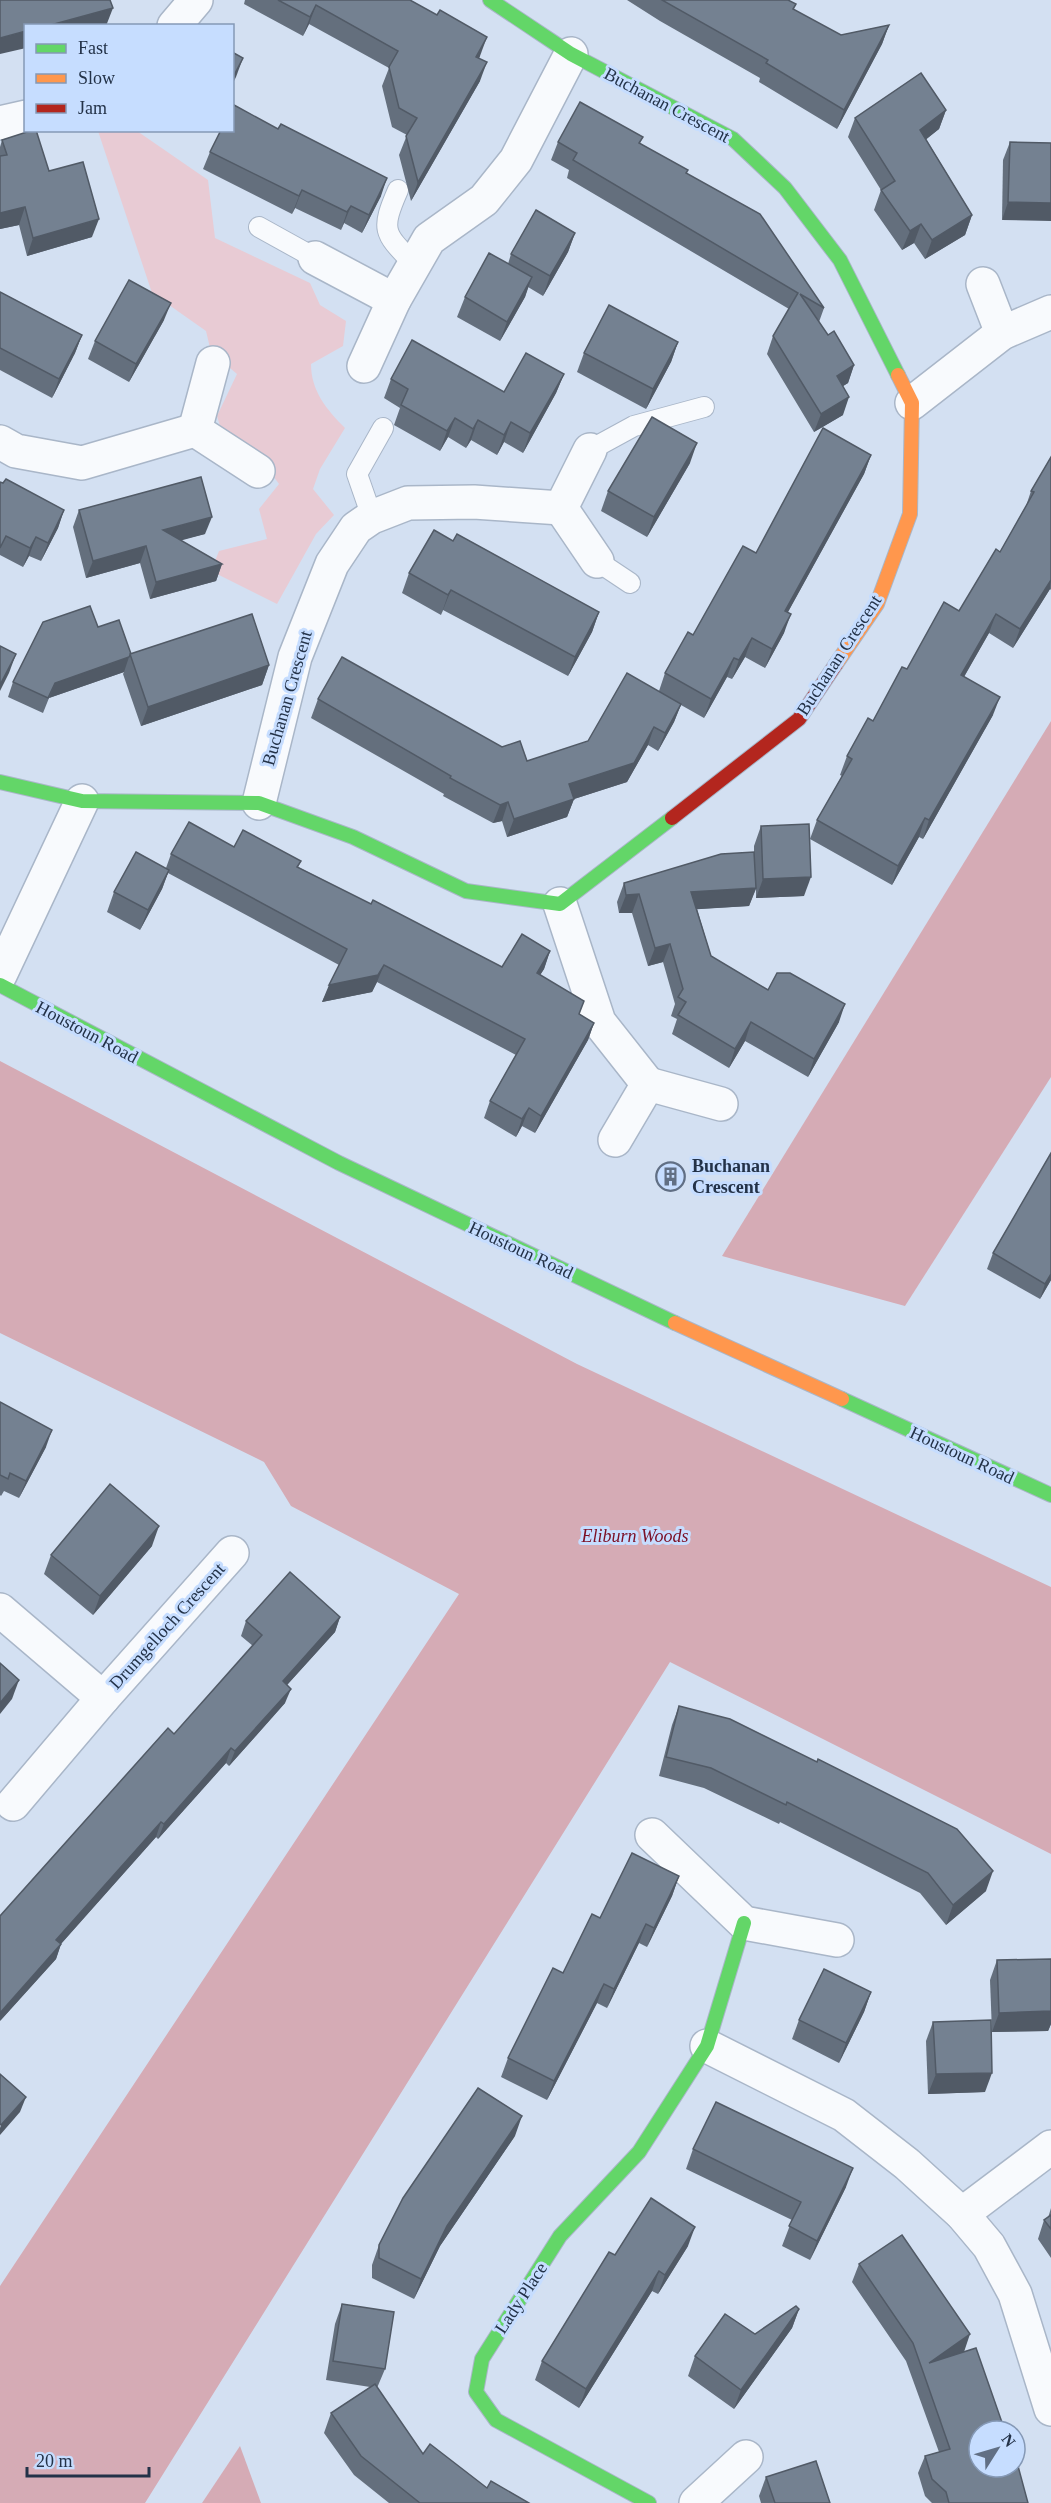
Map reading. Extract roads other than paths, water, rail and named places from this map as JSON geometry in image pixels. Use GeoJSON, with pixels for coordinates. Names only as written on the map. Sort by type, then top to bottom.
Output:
{"type":"FeatureCollection","features":[{"type":"Feature","properties":{"kind":"street"},"geometry":{"type":"LineString","coordinates":[[176,24],[196,0]]}},
{"type":"Feature","properties":{"kind":"street","name":"Buchanan Crescent"},"geometry":{"type":"LineString","coordinates":[[490,0],[571,54],[733,139],[785,188],[840,260],[912,403],[910,513],[877,604],[799,719],[560,904]]}},
{"type":"Feature","properties":{"kind":"street"},"geometry":{"type":"LineString","coordinates":[[364,366],[394,300],[429,239],[484,200],[516,160],[571,54]]}},
{"type":"Feature","properties":{"kind":"street"},"geometry":{"type":"LineString","coordinates":[[0,123],[24,117]]}},
{"type":"Feature","properties":{"kind":"street"},"geometry":{"type":"LineString","coordinates":[[315,258],[394,300]]}},
{"type":"Feature","properties":{"kind":"street"},"geometry":{"type":"LineString","coordinates":[[983,284],[1002,333]]}},
{"type":"Feature","properties":{"kind":"street"},"geometry":{"type":"LineString","coordinates":[[912,403],[1002,333],[1051,312]]}},
{"type":"Feature","properties":{"kind":"street"},"geometry":{"type":"LineString","coordinates":[[195,430],[213,363]]}},
{"type":"Feature","properties":{"kind":"street"},"geometry":{"type":"LineString","coordinates":[[0,442],[16,450],[82,463],[195,430],[258,471]]}},
{"type":"Feature","properties":{"kind":"street"},"geometry":{"type":"LineString","coordinates":[[590,450],[561,508],[597,561]]}},
{"type":"Feature","properties":{"kind":"street","name":"Buchanan Crescent"},"geometry":{"type":"LineString","coordinates":[[259,803],[296,657],[332,564],[356,528],[372,517],[408,502],[474,502],[561,508]]}},
{"type":"Feature","properties":{"kind":"street"},"geometry":{"type":"LineString","coordinates":[[0,782],[82,801],[259,803],[353,837],[466,891],[560,904],[599,1022],[648,1084],[721,1104]]}},
{"type":"Feature","properties":{"kind":"street"},"geometry":{"type":"LineString","coordinates":[[0,975],[82,801]]}},
{"type":"Feature","properties":{"kind":"street","name":"Houstoun Road"},"geometry":{"type":"LineString","coordinates":[[0,985],[339,1163],[677,1324],[1051,1496]]}},
{"type":"Feature","properties":{"kind":"street"},"geometry":{"type":"LineString","coordinates":[[615,1140],[648,1084]]}},
{"type":"Feature","properties":{"kind":"street","name":"Drumgelloch Crescent"},"geometry":{"type":"LineString","coordinates":[[13,1804],[103,1698],[232,1553]]}},
{"type":"Feature","properties":{"kind":"street","name":"Drumgelloch Crescent"},"geometry":{"type":"LineString","coordinates":[[0,1610],[103,1698]]}},
{"type":"Feature","properties":{"kind":"street"},"geometry":{"type":"LineString","coordinates":[[652,1835],[744,1923],[837,1940]]}},
{"type":"Feature","properties":{"kind":"street","name":"Lady Place"},"geometry":{"type":"LineString","coordinates":[[649,2503],[496,2420],[476,2392],[482,2359],[560,2236],[639,2152],[707,2046],[744,1923]]}},
{"type":"Feature","properties":{"kind":"street"},"geometry":{"type":"LineString","coordinates":[[707,2046],[844,2115],[907,2164],[962,2214],[989,2246],[1015,2294],[1051,2409]]}},
{"type":"Feature","properties":{"kind":"street"},"geometry":{"type":"LineString","coordinates":[[962,2214],[1051,2147]]}},
{"type":"Feature","properties":{"kind":"street"},"geometry":{"type":"LineString","coordinates":[[696,2503],[746,2457]]}},
{"type":"Feature","properties":{"kind":"lane"},"geometry":{"type":"LineString","coordinates":[[398,190],[386,218],[391,240],[414,264]]}},
{"type":"Feature","properties":{"kind":"lane"},"geometry":{"type":"LineString","coordinates":[[259,227],[315,258]]}},
{"type":"Feature","properties":{"kind":"lane"},"geometry":{"type":"LineString","coordinates":[[590,450],[634,426],[704,407]]}},
{"type":"Feature","properties":{"kind":"lane"},"geometry":{"type":"LineString","coordinates":[[372,517],[357,474],[383,428]]}},
{"type":"Feature","properties":{"kind":"lane"},"geometry":{"type":"LineString","coordinates":[[597,561],[630,583]]}},
{"type":"Feature","properties":{"kind":"place","name":"Buchanan Crescent"},"geometry":{"type":"Point","coordinates":[671,1176]}},
{"type":"Feature","properties":{"kind":"park label","name":"Eliburn Woods"},"geometry":{"type":"Point","coordinates":[635,1536]}}]}
